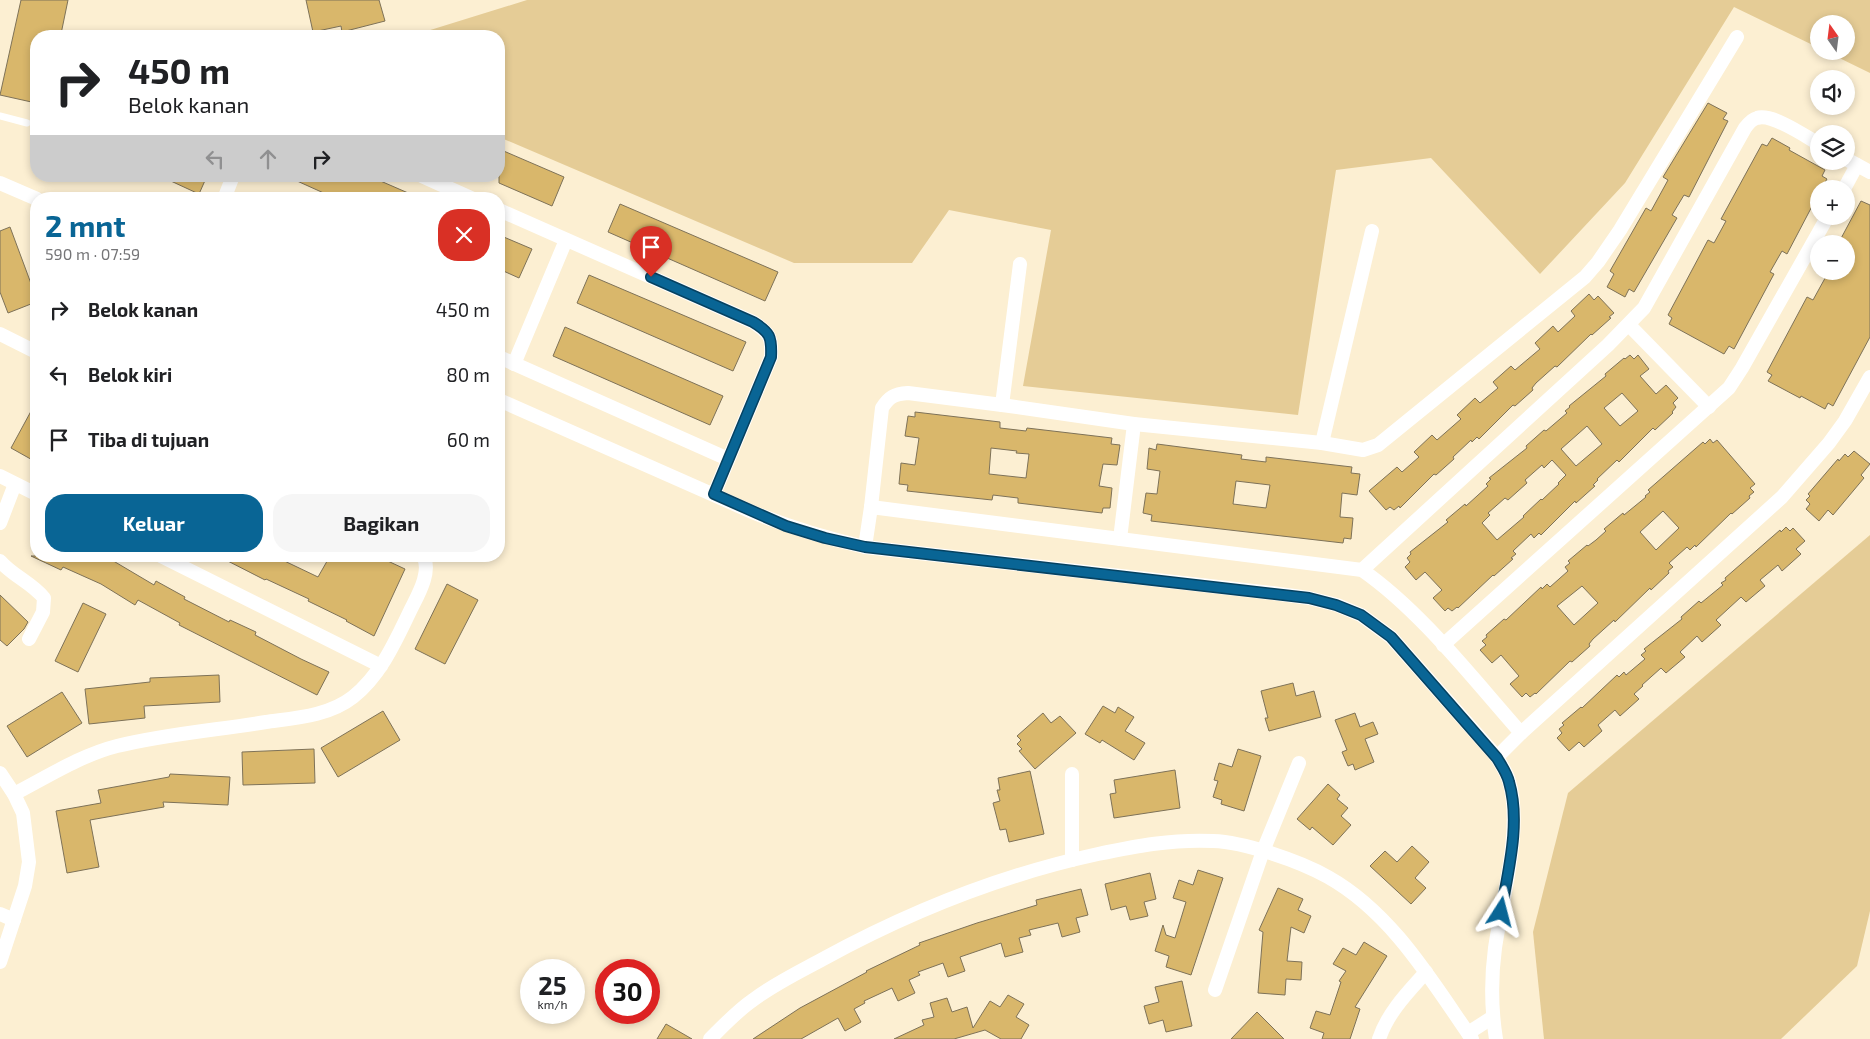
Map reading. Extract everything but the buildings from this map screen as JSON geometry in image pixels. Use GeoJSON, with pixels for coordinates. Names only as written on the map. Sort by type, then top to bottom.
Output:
{"type":"FeatureCollection","features":[{"type":"Feature","properties":{"kind":"street"},"geometry":{"type":"LineString","coordinates":[[865,547],[882,408],[888,398],[895,394],[908,393],[1134,424],[1322,443],[1364,450],[1378,445],[1585,277],[1620,230],[1736,36]]}},
{"type":"Feature","properties":{"kind":"street"},"geometry":{"type":"LineString","coordinates":[[1362,570],[1629,325],[1644,308],[1745,128],[1754,118],[1764,116],[1775,120],[1810,139]]}},
{"type":"Feature","properties":{"kind":"street"},"geometry":{"type":"LineString","coordinates":[[1855,164],[1870,172]]}},
{"type":"Feature","properties":{"kind":"street"},"geometry":{"type":"LineString","coordinates":[[435,182],[457,192]]}},
{"type":"Feature","properties":{"kind":"street"},"geometry":{"type":"LineString","coordinates":[[0,183],[30,196]]}},
{"type":"Feature","properties":{"kind":"street"},"geometry":{"type":"LineString","coordinates":[[505,213],[753,322],[764,328],[770,336],[771,357],[714,494]]}},
{"type":"Feature","properties":{"kind":"street"},"geometry":{"type":"LineString","coordinates":[[1443,645],[1729,388],[1823,225]]}},
{"type":"Feature","properties":{"kind":"street"},"geometry":{"type":"LineString","coordinates":[[1322,443],[1372,231]]}},
{"type":"Feature","properties":{"kind":"street"},"geometry":{"type":"LineString","coordinates":[[514,364],[566,240]]}},
{"type":"Feature","properties":{"kind":"street"},"geometry":{"type":"LineString","coordinates":[[1002,405],[1020,264]]}},
{"type":"Feature","properties":{"kind":"street"},"geometry":{"type":"LineString","coordinates":[[1629,325],[1709,407]]}},
{"type":"Feature","properties":{"kind":"street"},"geometry":{"type":"LineString","coordinates":[[0,334],[30,349]]}},
{"type":"Feature","properties":{"kind":"street"},"geometry":{"type":"LineString","coordinates":[[505,360],[728,459]]}},
{"type":"Feature","properties":{"kind":"street"},"geometry":{"type":"LineString","coordinates":[[1497,758],[1521,733],[1782,497],[1829,443],[1845,421],[1870,377]]}},
{"type":"Feature","properties":{"kind":"street"},"geometry":{"type":"LineString","coordinates":[[505,403],[786,526],[825,538],[865,547],[1309,598],[1336,605],[1361,615],[1391,637],[1497,758],[1509,779],[1514,816],[1512,841],[1491,984],[1496,1039]]}},
{"type":"Feature","properties":{"kind":"street"},"geometry":{"type":"LineString","coordinates":[[1120,539],[1134,424]]}},
{"type":"Feature","properties":{"kind":"street"},"geometry":{"type":"LineString","coordinates":[[0,476],[30,491]]}},
{"type":"Feature","properties":{"kind":"street"},"geometry":{"type":"LineString","coordinates":[[0,523],[15,484]]}},
{"type":"Feature","properties":{"kind":"street"},"geometry":{"type":"LineString","coordinates":[[871,507],[1362,570],[1382,584],[1443,645],[1521,733]]}},
{"type":"Feature","properties":{"kind":"street"},"geometry":{"type":"LineString","coordinates":[[0,561],[7,570],[39,592],[44,598],[43,612],[29,640]]}},
{"type":"Feature","properties":{"kind":"street"},"geometry":{"type":"LineString","coordinates":[[173,562],[381,666]]}},
{"type":"Feature","properties":{"kind":"street"},"geometry":{"type":"LineString","coordinates":[[14,794],[86,758],[115,746],[313,715],[352,698],[366,685],[381,666],[418,597],[426,569],[426,562]]}},
{"type":"Feature","properties":{"kind":"street"},"geometry":{"type":"LineString","coordinates":[[1215,990],[1263,851],[1299,763]]}},
{"type":"Feature","properties":{"kind":"street"},"geometry":{"type":"LineString","coordinates":[[0,774],[14,794],[23,813],[29,862],[25,886],[0,962]]}},
{"type":"Feature","properties":{"kind":"street"},"geometry":{"type":"LineString","coordinates":[[1072,774],[1072,860]]}},
{"type":"Feature","properties":{"kind":"street"},"geometry":{"type":"LineString","coordinates":[[710,1039],[754,999],[782,982],[865,937],[964,893],[1004,879],[1072,860],[1140,845],[1180,840],[1216,841],[1263,851],[1318,872],[1350,890],[1368,904],[1426,972],[1470,1036],[1493,1017]]}},
{"type":"Feature","properties":{"kind":"street"},"geometry":{"type":"LineString","coordinates":[[0,914],[14,920]]}},
{"type":"Feature","properties":{"kind":"street"},"geometry":{"type":"LineString","coordinates":[[1379,1039],[1382,1030],[1397,1005],[1426,972]]}},
{"type":"Feature","properties":{"kind":"lane"},"geometry":{"type":"LineString","coordinates":[[0,116],[27,122]]}},
{"type":"Feature","properties":{"kind":"shaded area"},"geometry":{"type":"Polygon","coordinates":[[[527,0],[1870,0],[1870,73],[1843,60],[1855,60],[1855,15],[1810,15],[1810,44],[1734,7],[1625,183],[1540,274],[1431,158],[1336,170],[1298,415],[1023,386],[1051,230],[949,210],[912,263],[794,263],[505,140],[505,30],[430,30],[527,0]]]}},
{"type":"Feature","properties":{"kind":"shaded area"},"geometry":{"type":"Polygon","coordinates":[[[1870,535],[1870,911],[1857,966],[1781,1039],[1544,1039],[1533,932],[1568,793],[1870,535]]]}},
{"type":"Feature","properties":{"kind":"route"},"geometry":{"type":"LineString","coordinates":[[651,277],[753,322],[764,328],[770,336],[771,357],[714,494],[786,526],[825,538],[865,547],[1253,590],[1309,598],[1336,605],[1361,615],[1391,637],[1497,758],[1509,779],[1514,816],[1501,912]]}}]}
